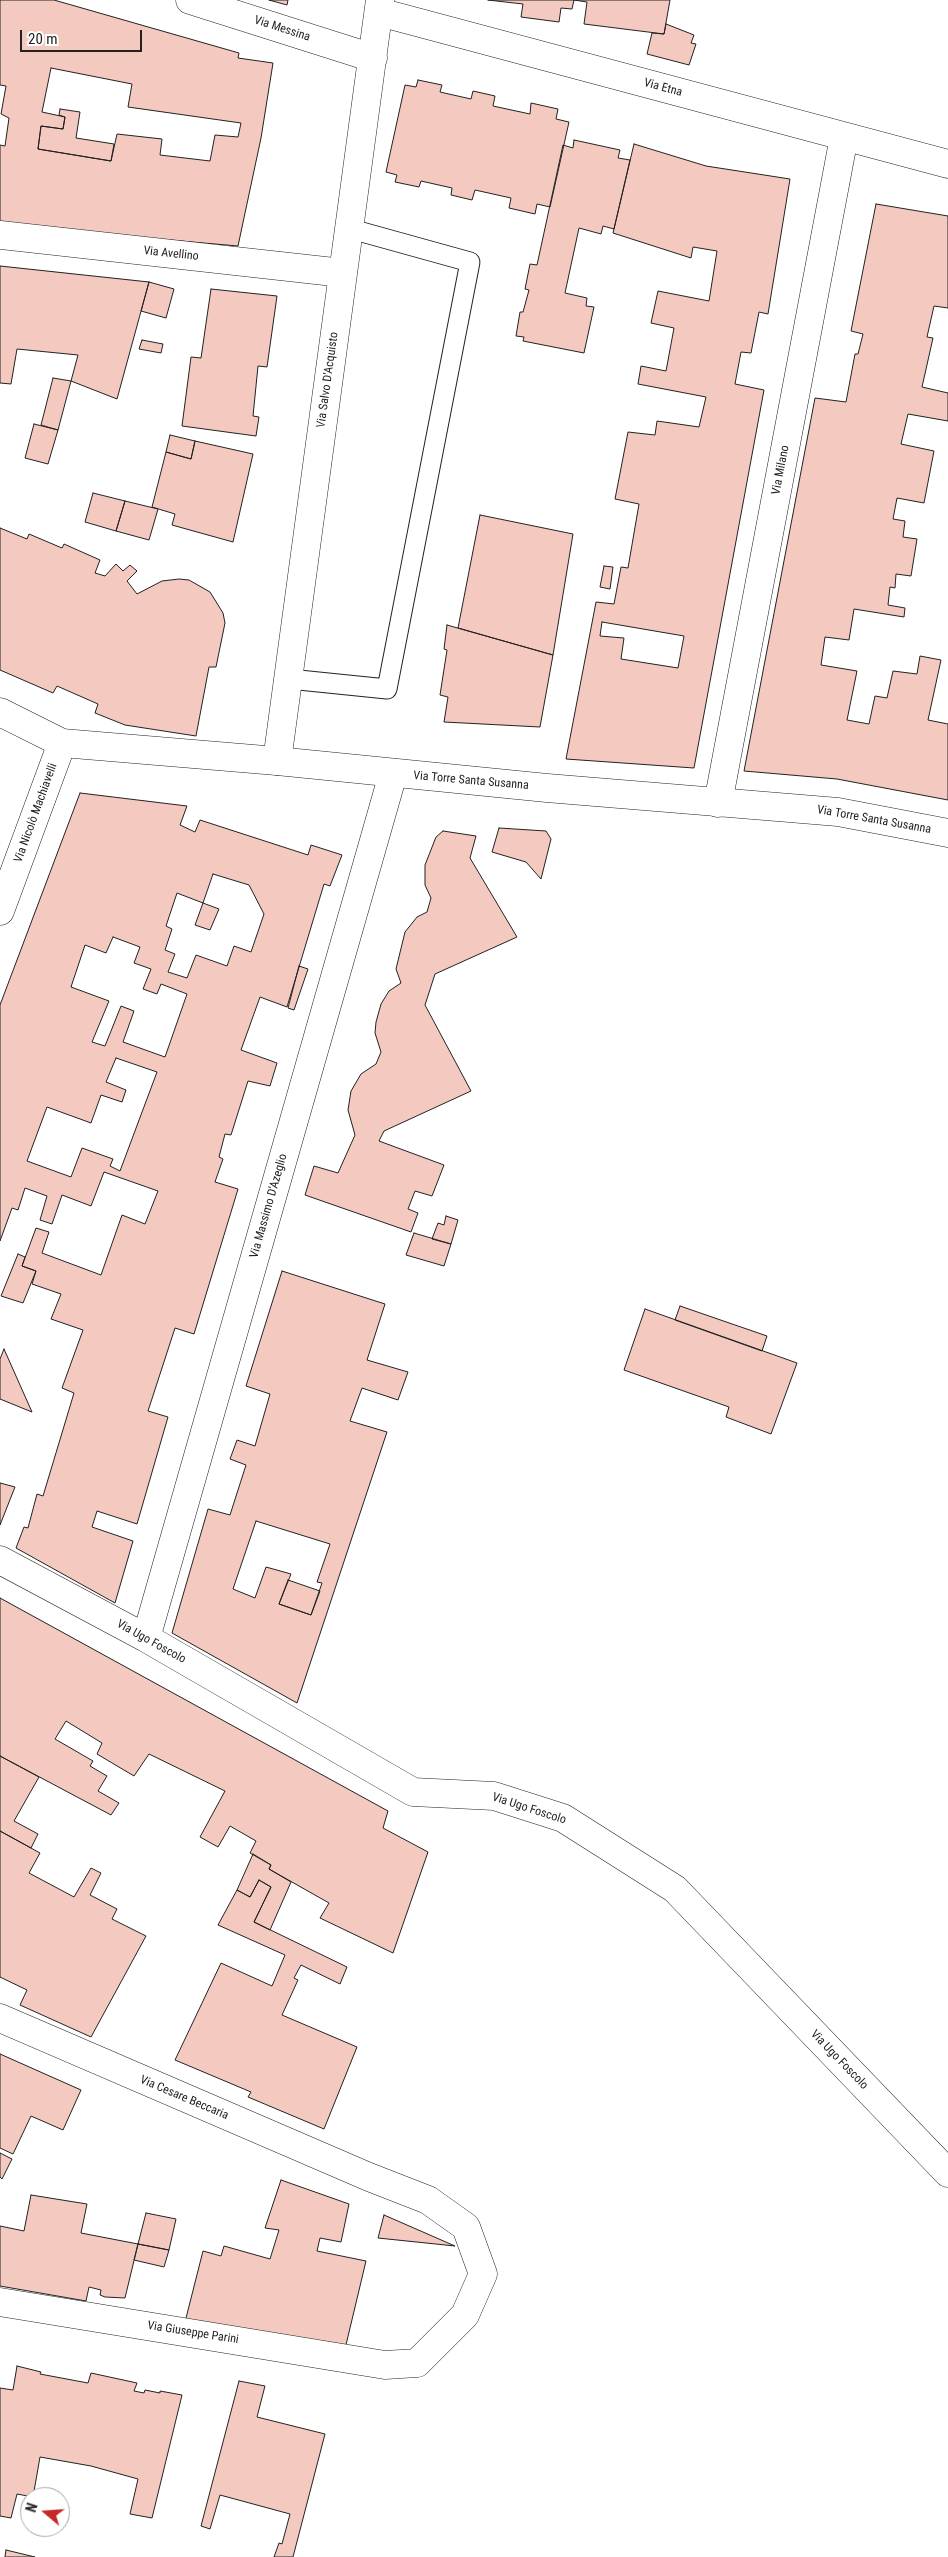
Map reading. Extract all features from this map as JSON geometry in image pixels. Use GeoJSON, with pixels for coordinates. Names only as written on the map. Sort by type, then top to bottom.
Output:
{"type":"FeatureCollection","features":[{"type":"Feature","properties":{"kind":"street","name":"Via Messina"},"geometry":{"type":"LineString","coordinates":[[190,0],[373,58]]}},
{"type":"Feature","properties":{"kind":"street","name":"Via Salvo D'Acquisto"},"geometry":{"type":"LineString","coordinates":[[277,761],[380,6]]}},
{"type":"Feature","properties":{"kind":"street","name":"Via Etna"},"geometry":{"type":"LineString","coordinates":[[380,6],[844,137],[948,164]]}},
{"type":"Feature","properties":{"kind":"street","name":"Via Milano"},"geometry":{"type":"LineString","coordinates":[[718,803],[844,137]]}},
{"type":"Feature","properties":{"kind":"street","name":"Via Avellino"},"geometry":{"type":"LineString","coordinates":[[0,235],[343,273]]}},
{"type":"Feature","properties":{"kind":"street","name":"Via Torre Santa Susanna"},"geometry":{"type":"LineString","coordinates":[[0,712],[62,743],[277,761],[393,774],[718,803],[838,812],[948,833]]}},
{"type":"Feature","properties":{"kind":"street","name":"Via Nicolò Machiavelli"},"geometry":{"type":"LineString","coordinates":[[2,899],[62,743]]}},
{"type":"Feature","properties":{"kind":"street","name":"Via Massimo D'Azeglio"},"geometry":{"type":"LineString","coordinates":[[146,1638],[393,774]]}},
{"type":"Feature","properties":{"kind":"street","name":"Via Ugo Foscolo"},"geometry":{"type":"LineString","coordinates":[[0,1560],[146,1638],[413,1792],[494,1796],[563,1818],[675,1890],[948,2174]]}},
{"type":"Feature","properties":{"kind":"street","name":"Via Cesare Beccaria"},"geometry":{"type":"LineString","coordinates":[[0,2018],[369,2177],[428,2200],[466,2227],[483,2274],[465,2315],[417,2363],[385,2365]]}},
{"type":"Feature","properties":{"kind":"street","name":"Via Giuseppe Parini"},"geometry":{"type":"LineString","coordinates":[[0,2302],[385,2365]]}},
{"type":"Feature","properties":{"kind":"lane"},"geometry":{"type":"LineString","coordinates":[[288,679],[387,689],[470,262],[351,229]]}},
{"type":"Feature","properties":{"kind":"building"},"geometry":{"type":"Polygon","coordinates":[[[0,0],[54,0],[239,53],[238,58],[273,63],[261,138],[238,246],[169,240],[166,250],[0,230],[0,145],[5,146],[9,118],[1,114],[6,86],[0,85],[0,0]],[[51,68],[42,112],[65,117],[63,129],[41,126],[38,149],[111,161],[117,134],[162,139],[160,155],[210,161],[215,135],[238,137],[241,123],[128,107],[132,84],[51,68]]]}},
{"type":"Feature","properties":{"kind":"building"},"geometry":{"type":"Polygon","coordinates":[[[269,0],[288,0],[287,5],[269,0]]]}},
{"type":"Feature","properties":{"kind":"building"},"geometry":{"type":"Polygon","coordinates":[[[488,0],[574,0],[572,9],[561,8],[559,22],[521,17],[523,4],[488,0]]]}},
{"type":"Feature","properties":{"kind":"building"},"geometry":{"type":"Polygon","coordinates":[[[574,0],[670,0],[664,34],[584,24],[587,2],[574,0]]]}},
{"type":"Feature","properties":{"kind":"building"},"geometry":{"type":"Polygon","coordinates":[[[666,24],[694,35],[691,43],[696,44],[689,65],[647,54],[652,33],[664,34],[666,24]]]}},
{"type":"Feature","properties":{"kind":"building"},"geometry":{"type":"Polygon","coordinates":[[[418,80],[442,85],[440,92],[471,99],[473,91],[495,96],[493,106],[530,114],[531,103],[558,109],[556,119],[569,122],[550,207],[537,204],[535,214],[509,208],[511,198],[475,190],[472,200],[451,195],[452,188],[421,181],[419,187],[395,182],[397,175],[386,172],[405,85],[416,87],[418,80]]]}},
{"type":"Feature","properties":{"kind":"building"},"geometry":{"type":"Polygon","coordinates":[[[60,109],[80,112],[76,138],[114,144],[111,161],[38,149],[41,126],[63,129],[65,117],[59,115],[60,109]]]}},
{"type":"Feature","properties":{"kind":"building"},"geometry":{"type":"Polygon","coordinates":[[[574,140],[620,150],[618,158],[630,160],[614,229],[603,226],[601,234],[579,228],[565,293],[587,298],[586,306],[594,307],[584,353],[523,341],[524,337],[516,336],[520,312],[523,312],[529,290],[525,289],[530,264],[537,265],[563,145],[573,148],[574,140]]]}},
{"type":"Feature","properties":{"kind":"building"},"geometry":{"type":"Polygon","coordinates":[[[634,144],[706,166],[790,179],[768,314],[759,312],[751,353],[741,352],[735,384],[764,390],[694,768],[566,759],[596,602],[614,604],[621,567],[628,568],[639,504],[615,499],[628,432],[655,435],[657,421],[699,427],[706,397],[638,384],[641,366],[666,371],[674,328],[651,323],[658,291],[709,301],[717,251],[693,247],[691,258],[613,233],[634,144]],[[602,622],[600,636],[624,638],[621,659],[678,668],[684,636],[602,622]]]}},
{"type":"Feature","properties":{"kind":"building"},"geometry":{"type":"Polygon","coordinates":[[[876,204],[948,216],[948,308],[934,306],[927,337],[933,338],[922,387],[948,393],[948,421],[908,414],[901,444],[934,451],[924,503],[897,498],[893,519],[905,521],[903,537],[917,539],[911,576],[896,574],[895,588],[890,587],[888,605],[905,608],[904,617],[854,609],[849,640],[825,637],[821,665],[857,671],[847,720],[869,724],[875,696],[887,698],[893,671],[917,674],[920,656],[941,660],[928,720],[948,724],[948,800],[837,779],[744,771],[815,398],[846,402],[855,354],[858,354],[863,334],[851,331],[876,204]]]}},
{"type":"Feature","properties":{"kind":"building"},"geometry":{"type":"Polygon","coordinates":[[[0,266],[149,282],[117,399],[71,381],[78,355],[17,349],[11,384],[0,383],[0,266]]]}},
{"type":"Feature","properties":{"kind":"building"},"geometry":{"type":"Polygon","coordinates":[[[149,282],[174,289],[166,318],[141,311],[149,282]]]}},
{"type":"Feature","properties":{"kind":"building"},"geometry":{"type":"Polygon","coordinates":[[[211,289],[277,296],[267,367],[258,366],[253,416],[259,417],[256,436],[182,426],[191,357],[201,358],[211,289]]]}},
{"type":"Feature","properties":{"kind":"building"},"geometry":{"type":"Polygon","coordinates":[[[142,340],[163,344],[161,353],[139,349],[142,340]]]}},
{"type":"Feature","properties":{"kind":"building"},"geometry":{"type":"Polygon","coordinates":[[[53,378],[71,381],[58,430],[41,425],[53,378]]]}},
{"type":"Feature","properties":{"kind":"building"},"geometry":{"type":"Polygon","coordinates":[[[34,424],[58,430],[48,464],[25,458],[34,424]]]}},
{"type":"Feature","properties":{"kind":"building"},"geometry":{"type":"Polygon","coordinates":[[[170,435],[195,441],[191,459],[166,452],[170,435]]]}},
{"type":"Feature","properties":{"kind":"building"},"geometry":{"type":"Polygon","coordinates":[[[195,441],[253,454],[233,542],[172,525],[175,514],[152,507],[166,452],[191,459],[195,441]]]}},
{"type":"Feature","properties":{"kind":"building"},"geometry":{"type":"Polygon","coordinates":[[[93,493],[125,501],[116,531],[85,522],[93,493]]]}},
{"type":"Feature","properties":{"kind":"building"},"geometry":{"type":"Polygon","coordinates":[[[125,501],[158,509],[149,540],[116,531],[125,501]]]}},
{"type":"Feature","properties":{"kind":"building"},"geometry":{"type":"Polygon","coordinates":[[[480,515],[573,534],[553,655],[458,628],[480,515]]]}},
{"type":"Feature","properties":{"kind":"building"},"geometry":{"type":"Polygon","coordinates":[[[0,528],[27,539],[29,534],[62,548],[64,544],[100,560],[95,573],[105,576],[116,564],[123,571],[130,565],[137,571],[127,581],[137,594],[162,581],[179,579],[189,580],[210,592],[223,613],[225,623],[216,667],[209,667],[196,736],[125,725],[95,713],[98,704],[57,686],[53,693],[0,670],[0,528]]]}},
{"type":"Feature","properties":{"kind":"building"},"geometry":{"type":"Polygon","coordinates":[[[604,566],[613,567],[610,589],[600,587],[604,566]]]}},
{"type":"Feature","properties":{"kind":"building"},"geometry":{"type":"Polygon","coordinates":[[[447,625],[553,655],[540,727],[444,722],[448,697],[440,695],[447,650],[444,649],[447,625]]]}},
{"type":"Feature","properties":{"kind":"building"},"geometry":{"type":"Polygon","coordinates":[[[80,793],[187,806],[180,825],[195,832],[200,820],[308,855],[311,845],[342,855],[330,886],[324,884],[287,1007],[260,997],[241,1050],[277,1063],[270,1086],[248,1081],[231,1135],[225,1134],[219,1157],[223,1159],[215,1182],[238,1189],[194,1334],[175,1328],[148,1411],[168,1417],[137,1524],[97,1511],[92,1527],[133,1541],[115,1603],[16,1548],[24,1527],[28,1528],[37,1494],[43,1496],[74,1393],[62,1388],[83,1330],[51,1319],[61,1294],[32,1284],[36,1271],[22,1266],[36,1228],[49,1232],[42,1253],[101,1275],[122,1215],[145,1224],[158,1191],[104,1172],[91,1206],[62,1195],[52,1224],[40,1220],[47,1196],[25,1188],[18,1210],[12,1208],[0,1241],[0,1005],[80,793]],[[213,874],[203,903],[177,893],[166,926],[172,929],[165,950],[175,954],[168,972],[187,978],[196,955],[227,966],[234,946],[251,952],[264,914],[249,885],[213,874]],[[113,937],[106,953],[85,945],[71,987],[109,1001],[92,1042],[105,1046],[121,1006],[134,1011],[123,1042],[165,1057],[187,994],[161,984],[157,994],[143,989],[151,969],[134,963],[140,947],[113,937]],[[116,1058],[106,1082],[126,1090],[122,1102],[101,1095],[91,1123],[47,1107],[27,1161],[71,1177],[82,1148],[113,1159],[110,1166],[120,1171],[157,1072],[116,1058]]]}},
{"type":"Feature","properties":{"kind":"building"},"geometry":{"type":"Polygon","coordinates":[[[499,828],[546,831],[551,839],[541,879],[526,862],[492,852],[499,828]]]}},
{"type":"Feature","properties":{"kind":"building"},"geometry":{"type":"Polygon","coordinates":[[[443,831],[476,836],[470,858],[517,937],[435,974],[425,1005],[471,1091],[384,1131],[379,1141],[444,1165],[432,1196],[415,1191],[408,1209],[418,1213],[411,1232],[305,1195],[314,1166],[338,1173],[355,1135],[348,1110],[351,1091],[361,1074],[376,1064],[381,1052],[375,1033],[381,1004],[389,991],[401,983],[396,969],[405,932],[417,917],[427,912],[431,898],[425,885],[425,865],[436,837],[443,831]]]}},
{"type":"Feature","properties":{"kind":"building"},"geometry":{"type":"Polygon","coordinates":[[[203,903],[219,909],[210,930],[195,925],[203,903]]]}},
{"type":"Feature","properties":{"kind":"building"},"geometry":{"type":"Polygon","coordinates":[[[299,966],[308,969],[294,1010],[288,1008],[299,966]]]}},
{"type":"Feature","properties":{"kind":"building"},"geometry":{"type":"Polygon","coordinates":[[[446,1216],[458,1220],[451,1244],[432,1239],[438,1223],[444,1225],[446,1216]]]}},
{"type":"Feature","properties":{"kind":"building"},"geometry":{"type":"Polygon","coordinates":[[[414,1233],[451,1244],[444,1266],[406,1255],[414,1233]]]}},
{"type":"Feature","properties":{"kind":"building"},"geometry":{"type":"Polygon","coordinates":[[[18,1254],[25,1257],[22,1266],[36,1271],[23,1303],[1,1296],[18,1254]]]}},
{"type":"Feature","properties":{"kind":"building"},"geometry":{"type":"Polygon","coordinates":[[[282,1271],[385,1304],[367,1360],[408,1372],[398,1400],[362,1388],[350,1421],[387,1432],[297,1703],[172,1633],[208,1509],[230,1515],[246,1465],[230,1459],[237,1440],[255,1446],[270,1394],[246,1386],[282,1271]],[[256,1521],[233,1589],[255,1598],[266,1567],[291,1574],[279,1604],[311,1615],[322,1583],[317,1582],[330,1544],[256,1521]]]}},
{"type":"Feature","properties":{"kind":"building"},"geometry":{"type":"Polygon","coordinates":[[[680,1306],[767,1336],[762,1351],[675,1320],[680,1306]]]}},
{"type":"Feature","properties":{"kind":"building"},"geometry":{"type":"Polygon","coordinates":[[[645,1309],[797,1363],[771,1434],[726,1417],[729,1407],[624,1370],[645,1309]]]}},
{"type":"Feature","properties":{"kind":"building"},"geometry":{"type":"Polygon","coordinates":[[[4,1349],[32,1412],[0,1399],[0,1359],[4,1349]]]}},
{"type":"Feature","properties":{"kind":"building"},"geometry":{"type":"Polygon","coordinates":[[[0,1483],[15,1487],[0,1525],[0,1483]]]}},
{"type":"Feature","properties":{"kind":"building"},"geometry":{"type":"Polygon","coordinates":[[[288,1580],[320,1591],[311,1615],[279,1604],[288,1580]]]}},
{"type":"Feature","properties":{"kind":"building"},"geometry":{"type":"Polygon","coordinates":[[[0,1598],[388,1811],[383,1828],[428,1852],[393,1953],[320,1918],[329,1903],[269,1869],[271,1865],[250,1853],[256,1841],[230,1826],[218,1847],[200,1837],[225,1791],[149,1754],[134,1776],[97,1754],[102,1743],[66,1721],[55,1739],[93,1761],[90,1766],[107,1776],[98,1791],[119,1803],[111,1815],[0,1756],[0,1598]]]}},
{"type":"Feature","properties":{"kind":"building"},"geometry":{"type":"Polygon","coordinates":[[[0,1756],[39,1777],[14,1821],[38,1834],[31,1848],[0,1831],[0,1756]]]}},
{"type":"Feature","properties":{"kind":"building"},"geometry":{"type":"Polygon","coordinates":[[[0,1831],[40,1853],[29,1873],[74,1897],[91,1868],[101,1873],[90,1895],[117,1909],[112,1919],[146,1936],[91,2037],[20,2005],[27,1990],[0,1977],[0,1831]]]}},
{"type":"Feature","properties":{"kind":"building"},"geometry":{"type":"Polygon","coordinates":[[[253,1854],[271,1865],[269,1869],[291,1882],[270,1930],[254,1922],[271,1887],[259,1880],[250,1897],[237,1890],[253,1854]]]}},
{"type":"Feature","properties":{"kind":"building"},"geometry":{"type":"Polygon","coordinates":[[[259,1880],[271,1887],[254,1922],[347,1967],[340,1984],[301,1965],[294,1978],[298,1980],[282,2015],[357,2047],[324,2129],[248,2097],[251,2092],[175,2060],[221,1963],[272,1986],[285,1955],[218,1925],[237,1890],[250,1897],[259,1880]]]}},
{"type":"Feature","properties":{"kind":"building"},"geometry":{"type":"Polygon","coordinates":[[[0,2054],[81,2090],[63,2130],[31,2116],[13,2154],[0,2148],[0,2054]]]}},
{"type":"Feature","properties":{"kind":"building"},"geometry":{"type":"Polygon","coordinates":[[[0,2153],[12,2159],[2,2179],[0,2177],[0,2153]]]}},
{"type":"Feature","properties":{"kind":"building"},"geometry":{"type":"Polygon","coordinates":[[[281,2180],[349,2204],[341,2242],[320,2238],[317,2251],[366,2261],[345,2349],[185,2322],[203,2251],[221,2256],[224,2246],[270,2259],[279,2230],[265,2228],[281,2180]]]}},
{"type":"Feature","properties":{"kind":"building"},"geometry":{"type":"Polygon","coordinates":[[[31,2195],[87,2204],[81,2233],[138,2244],[125,2298],[105,2297],[100,2295],[101,2290],[89,2287],[86,2301],[0,2286],[0,2226],[24,2231],[31,2195]]]}},
{"type":"Feature","properties":{"kind":"building"},"geometry":{"type":"Polygon","coordinates":[[[146,2213],[176,2219],[169,2250],[138,2244],[146,2213]]]}},
{"type":"Feature","properties":{"kind":"building"},"geometry":{"type":"Polygon","coordinates":[[[384,2215],[455,2246],[378,2238],[384,2215]]]}},
{"type":"Feature","properties":{"kind":"building"},"geometry":{"type":"Polygon","coordinates":[[[138,2244],[169,2250],[164,2267],[134,2260],[138,2244]]]}},
{"type":"Feature","properties":{"kind":"building"},"geometry":{"type":"Polygon","coordinates":[[[17,2366],[41,2372],[40,2374],[88,2383],[91,2373],[137,2383],[134,2391],[144,2393],[145,2390],[160,2393],[160,2391],[182,2395],[152,2518],[130,2514],[138,2479],[91,2466],[40,2457],[35,2487],[20,2487],[20,2495],[17,2494],[11,2518],[0,2516],[0,2388],[13,2390],[17,2366]]]}},
{"type":"Feature","properties":{"kind":"building"},"geometry":{"type":"Polygon","coordinates":[[[239,2381],[265,2386],[257,2417],[325,2434],[293,2557],[274,2557],[279,2543],[282,2544],[290,2514],[220,2495],[210,2529],[201,2526],[239,2381]]]}},
{"type":"Feature","properties":{"kind":"building"},"geometry":{"type":"Polygon","coordinates":[[[6,2550],[35,2557],[5,2557],[6,2550]]]}}]}
